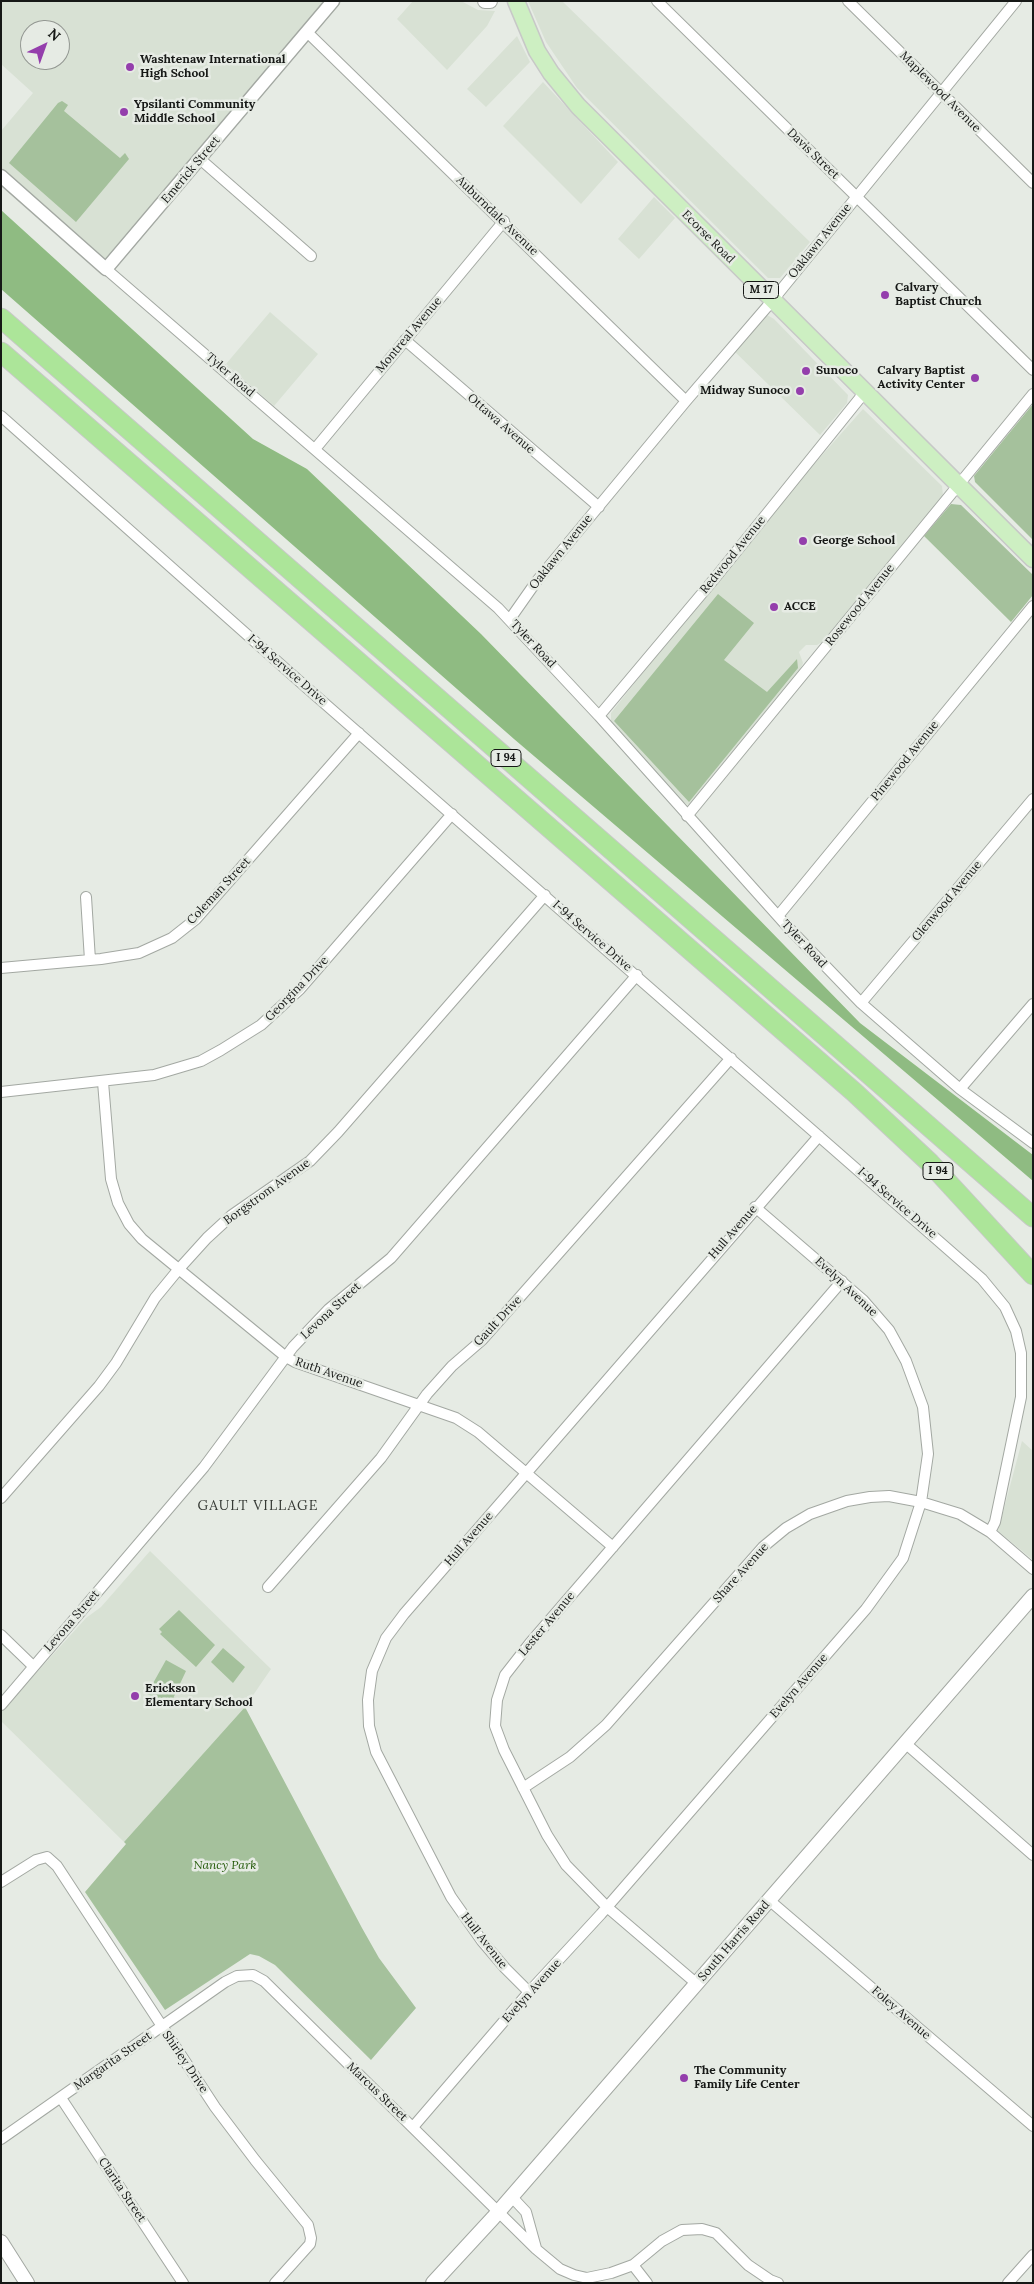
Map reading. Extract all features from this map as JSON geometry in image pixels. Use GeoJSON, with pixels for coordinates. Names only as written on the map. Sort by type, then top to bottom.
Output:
{"type":"FeatureCollection","features":[{"type":"Feature","properties":{"kind":"highway","name":"I 94"},"geometry":{"type":"LineString","coordinates":[[1,318],[1033,1217]]}},
{"type":"Feature","properties":{"kind":"highway","name":"I 94"},"geometry":{"type":"LineString","coordinates":[[1,352],[854,1092],[930,1163],[1033,1275]]}},
{"type":"Feature","properties":{"kind":"main road","name":"Ecorse Road"},"geometry":{"type":"LineString","coordinates":[[516,1],[537,51],[562,87],[772,301],[1033,559]]}},
{"type":"Feature","properties":{"kind":"main road","name":"South Harris Road"},"geometry":{"type":"LineString","coordinates":[[433,2283],[697,1984],[1033,1596]]}},
{"type":"Feature","properties":{"kind":"main road"},"geometry":{"type":"LineString","coordinates":[[1,2242],[27,2283]]}},
{"type":"Feature","properties":{"kind":"street","name":"Emerick Street"},"geometry":{"type":"LineString","coordinates":[[106,269],[333,1]]}},
{"type":"Feature","properties":{"kind":"street","name":"Davis Street"},"geometry":{"type":"LineString","coordinates":[[657,1],[1033,370]]}},
{"type":"Feature","properties":{"kind":"street","name":"Maplewood Avenue"},"geometry":{"type":"LineString","coordinates":[[848,1],[1033,183]]}},
{"type":"Feature","properties":{"kind":"street","name":"Oaklawn Avenue"},"geometry":{"type":"LineString","coordinates":[[510,619],[536,582],[686,401],[772,301],[1016,1]]}},
{"type":"Feature","properties":{"kind":"street","name":"Auburndale Avenue"},"geometry":{"type":"LineString","coordinates":[[307,32],[686,401]]}},
{"type":"Feature","properties":{"kind":"street"},"geometry":{"type":"LineString","coordinates":[[200,159],[312,256]]}},
{"type":"Feature","properties":{"kind":"street","name":"Tyler Road"},"geometry":{"type":"LineString","coordinates":[[1,176],[106,269],[458,570],[510,619],[778,916],[861,1003],[960,1089],[1033,1143]]}},
{"type":"Feature","properties":{"kind":"street","name":"Montreal Avenue"},"geometry":{"type":"LineString","coordinates":[[315,449],[504,222]]}},
{"type":"Feature","properties":{"kind":"street","name":"Ottawa Avenue"},"geometry":{"type":"LineString","coordinates":[[405,340],[598,507]]}},
{"type":"Feature","properties":{"kind":"street","name":"Redwood Avenue"},"geometry":{"type":"LineString","coordinates":[[599,716],[715,578],[864,393]]}},
{"type":"Feature","properties":{"kind":"street","name":"Rosewood Avenue"},"geometry":{"type":"LineString","coordinates":[[687,816],[1033,394]]}},
{"type":"Feature","properties":{"kind":"street","name":"I-94 Service Drive"},"geometry":{"type":"LineString","coordinates":[[1,416],[359,733],[982,1278],[1006,1307],[1021,1353],[1022,1397],[997,1514],[990,1532]]}},
{"type":"Feature","properties":{"kind":"street","name":"Pinewood Avenue"},"geometry":{"type":"LineString","coordinates":[[778,916],[1033,606]]}},
{"type":"Feature","properties":{"kind":"street","name":"Coleman Street"},"geometry":{"type":"LineString","coordinates":[[1,968],[90,960],[140,952],[172,938],[196,919],[359,733]]}},
{"type":"Feature","properties":{"kind":"street","name":"Glenwood Avenue"},"geometry":{"type":"LineString","coordinates":[[861,1003],[1033,798]]}},
{"type":"Feature","properties":{"kind":"street","name":"Georgina Drive"},"geometry":{"type":"LineString","coordinates":[[1,1092],[154,1076],[201,1061],[261,1025],[300,989],[452,814]]}},
{"type":"Feature","properties":{"kind":"street","name":"Borgstrom Avenue"},"geometry":{"type":"LineString","coordinates":[[1,1498],[99,1386],[116,1363],[156,1298],[178,1270],[207,1238],[232,1215],[310,1161],[338,1132],[544,895]]}},
{"type":"Feature","properties":{"kind":"street"},"geometry":{"type":"LineString","coordinates":[[86,897],[90,960]]}},
{"type":"Feature","properties":{"kind":"street","name":"Levona Street"},"geometry":{"type":"LineString","coordinates":[[1,1705],[204,1467],[286,1357],[329,1309],[391,1258],[637,975]]}},
{"type":"Feature","properties":{"kind":"street"},"geometry":{"type":"LineString","coordinates":[[960,1089],[1033,1004]]}},
{"type":"Feature","properties":{"kind":"street","name":"Gault Drive"},"geometry":{"type":"LineString","coordinates":[[268,1587],[381,1458],[420,1404],[452,1366],[482,1340],[731,1058]]}},
{"type":"Feature","properties":{"kind":"street","name":"Ruth Avenue"},"geometry":{"type":"LineString","coordinates":[[103,1082],[111,1179],[118,1203],[129,1224],[142,1239],[286,1357],[295,1362],[456,1418],[478,1432],[613,1547]]}},
{"type":"Feature","properties":{"kind":"street","name":"Hull Avenue"},"geometry":{"type":"LineString","coordinates":[[529,1992],[504,1968],[451,1897],[376,1752],[369,1726],[368,1700],[372,1671],[386,1638],[754,1207],[819,1136]]}},
{"type":"Feature","properties":{"kind":"street","name":"Evelyn Avenue"},"geometry":{"type":"LineString","coordinates":[[412,2127],[529,1992],[607,1907],[860,1616],[887,1583],[903,1558],[921,1502],[928,1454],[923,1407],[906,1361],[889,1330],[872,1309],[842,1281],[754,1207]]}},
{"type":"Feature","properties":{"kind":"street","name":"Lester Avenue"},"geometry":{"type":"LineString","coordinates":[[697,1984],[607,1907],[566,1865],[547,1835],[504,1750],[495,1726],[497,1700],[505,1675],[842,1281]]}},
{"type":"Feature","properties":{"kind":"street","name":"Share Avenue"},"geometry":{"type":"LineString","coordinates":[[523,1788],[570,1757],[606,1726],[763,1547],[786,1528],[810,1514],[847,1501],[889,1496],[921,1502],[960,1514],[990,1532],[1033,1569]]}},
{"type":"Feature","properties":{"kind":"street"},"geometry":{"type":"LineString","coordinates":[[1,1635],[33,1666]]}},
{"type":"Feature","properties":{"kind":"street"},"geometry":{"type":"LineString","coordinates":[[905,1743],[1033,1855]]}},
{"type":"Feature","properties":{"kind":"street","name":"Shirley Drive"},"geometry":{"type":"LineString","coordinates":[[1,1882],[36,1860],[47,1857],[56,1866],[215,2107],[309,2228],[312,2238],[310,2244],[275,2283]]}},
{"type":"Feature","properties":{"kind":"street","name":"Foley Avenue"},"geometry":{"type":"LineString","coordinates":[[770,1900],[1033,2126]]}},
{"type":"Feature","properties":{"kind":"street","name":"Margarita Street"},"geometry":{"type":"LineString","coordinates":[[1,2139],[225,1982],[237,1976],[253,1975]]}},
{"type":"Feature","properties":{"kind":"street","name":"Marcus Street"},"geometry":{"type":"LineString","coordinates":[[253,1975],[264,1981],[536,2249],[560,2269],[579,2277],[603,2275],[633,2265]]}},
{"type":"Feature","properties":{"kind":"street","name":"Clarita Street"},"geometry":{"type":"LineString","coordinates":[[61,2098],[184,2283]]}},
{"type":"Feature","properties":{"kind":"street"},"geometry":{"type":"LineString","coordinates":[[511,2196],[526,2212],[536,2249]]}},
{"type":"Feature","properties":{"kind":"street"},"geometry":{"type":"LineString","coordinates":[[647,2283],[633,2265],[662,2241],[682,2230],[702,2228],[716,2233],[748,2265],[770,2280],[778,2283]]}},
{"type":"Feature","properties":{"kind":"street"},"geometry":{"type":"LineString","coordinates":[[1008,2283],[1033,2255]]}},
{"type":"Feature","properties":{"kind":"shaded area","name":"Ypsilanti Community Middle School"},"geometry":{"type":"Polygon","coordinates":[[[1,1],[326,1],[106,259],[1,167],[1,131],[33,93],[1,64],[1,1]]]}},
{"type":"Feature","properties":{"kind":"shaded area"},"geometry":{"type":"Polygon","coordinates":[[[413,1],[461,1],[478,10],[495,11],[487,26],[447,70],[397,19],[413,1]]]}},
{"type":"Feature","properties":{"kind":"shaded area"},"geometry":{"type":"Polygon","coordinates":[[[528,1],[562,1],[810,242],[780,278],[768,278],[577,88],[546,42],[528,1]]]}},
{"type":"Feature","properties":{"kind":"shaded area"},"geometry":{"type":"Polygon","coordinates":[[[517,36],[530,62],[486,107],[467,89],[517,36]]]}},
{"type":"Feature","properties":{"kind":"shaded area"},"geometry":{"type":"Polygon","coordinates":[[[543,82],[618,162],[581,204],[503,126],[543,82]]]}},
{"type":"Feature","properties":{"kind":"shaded area"},"geometry":{"type":"Polygon","coordinates":[[[654,197],[675,218],[639,259],[618,239],[654,197]]]}},
{"type":"Feature","properties":{"kind":"shaded area"},"geometry":{"type":"Polygon","coordinates":[[[270,312],[318,354],[274,406],[226,364],[270,312]]]}},
{"type":"Feature","properties":{"kind":"shaded area"},"geometry":{"type":"Polygon","coordinates":[[[767,315],[774,319],[848,395],[847,403],[820,435],[732,349],[762,317],[767,315]]]}},
{"type":"Feature","properties":{"kind":"shaded area","name":"ACCE"},"geometry":{"type":"Polygon","coordinates":[[[863,409],[942,486],[943,496],[825,640],[817,645],[806,645],[799,652],[803,663],[800,670],[692,804],[688,805],[682,801],[611,722],[611,713],[667,642],[729,570],[792,489],[863,409]]]}},
{"type":"Feature","properties":{"kind":"shaded area"},"geometry":{"type":"Polygon","coordinates":[[[1022,1441],[1033,1451],[1033,1560],[998,1531],[1022,1441]]]}},
{"type":"Feature","properties":{"kind":"shaded area","name":"Erickson Elementary School"},"geometry":{"type":"Polygon","coordinates":[[[150,1551],[271,1669],[245,1707],[124,1842],[1,1721],[1,1712],[86,1618],[101,1607],[150,1551]]]}},
{"type":"Feature","properties":{"kind":"green space"},"geometry":{"type":"Polygon","coordinates":[[[62,101],[68,105],[64,111],[120,158],[125,153],[129,159],[76,222],[9,163],[58,103],[62,101]]]}},
{"type":"Feature","properties":{"kind":"green space"},"geometry":{"type":"Polygon","coordinates":[[[1,210],[253,439],[307,469],[481,634],[860,1023],[1033,1155],[1033,1181],[514,739],[1,289],[1,210]]]}},
{"type":"Feature","properties":{"kind":"green space"},"geometry":{"type":"Polygon","coordinates":[[[1033,404],[1032,539],[975,482],[974,476],[1033,404]]]}},
{"type":"Feature","properties":{"kind":"green space"},"geometry":{"type":"Polygon","coordinates":[[[951,504],[961,505],[1033,575],[1033,595],[1011,622],[924,536],[951,504]]]}},
{"type":"Feature","properties":{"kind":"green space"},"geometry":{"type":"Polygon","coordinates":[[[718,594],[754,623],[724,660],[767,692],[797,659],[798,668],[689,802],[614,721],[718,594]]]}},
{"type":"Feature","properties":{"kind":"green space"},"geometry":{"type":"Polygon","coordinates":[[[179,1610],[215,1645],[196,1667],[160,1634],[162,1632],[159,1629],[179,1610]]]}},
{"type":"Feature","properties":{"kind":"green space"},"geometry":{"type":"Polygon","coordinates":[[[223,1648],[245,1667],[233,1683],[211,1662],[223,1648]]]}},
{"type":"Feature","properties":{"kind":"green space"},"geometry":{"type":"Polygon","coordinates":[[[166,1660],[186,1671],[170,1705],[147,1694],[166,1660]]]}},
{"type":"Feature","properties":{"kind":"green space","name":"Nancy Park"},"geometry":{"type":"Polygon","coordinates":[[[245,1707],[379,1958],[416,2008],[371,2060],[275,1965],[259,1956],[250,1954],[165,2010],[85,1892],[126,1844],[124,1842],[245,1707]]]}},
{"type":"Feature","properties":{"kind":"place","name":"Washtenaw International High School"},"geometry":{"type":"Point","coordinates":[130,67]}},
{"type":"Feature","properties":{"kind":"place","name":"Ypsilanti Community Middle School"},"geometry":{"type":"Point","coordinates":[124,112]}},
{"type":"Feature","properties":{"kind":"place","name":"Calvary Baptist Church"},"geometry":{"type":"Point","coordinates":[885,295]}},
{"type":"Feature","properties":{"kind":"place","name":"Sunoco"},"geometry":{"type":"Point","coordinates":[806,371]}},
{"type":"Feature","properties":{"kind":"place","name":"Calvary Baptist Activity Center"},"geometry":{"type":"Point","coordinates":[975,378]}},
{"type":"Feature","properties":{"kind":"place","name":"Midway Sunoco"},"geometry":{"type":"Point","coordinates":[800,391]}},
{"type":"Feature","properties":{"kind":"place","name":"George School"},"geometry":{"type":"Point","coordinates":[803,541]}},
{"type":"Feature","properties":{"kind":"place","name":"ACCE"},"geometry":{"type":"Point","coordinates":[774,607]}},
{"type":"Feature","properties":{"kind":"place","name":"Erickson Elementary School"},"geometry":{"type":"Point","coordinates":[135,1696]}},
{"type":"Feature","properties":{"kind":"place","name":"The Community Family Life Center"},"geometry":{"type":"Point","coordinates":[684,2078]}},
{"type":"Feature","properties":{"kind":"district","name":"GAULT VILLAGE"},"geometry":{"type":"Point","coordinates":[258,1506]}}]}
